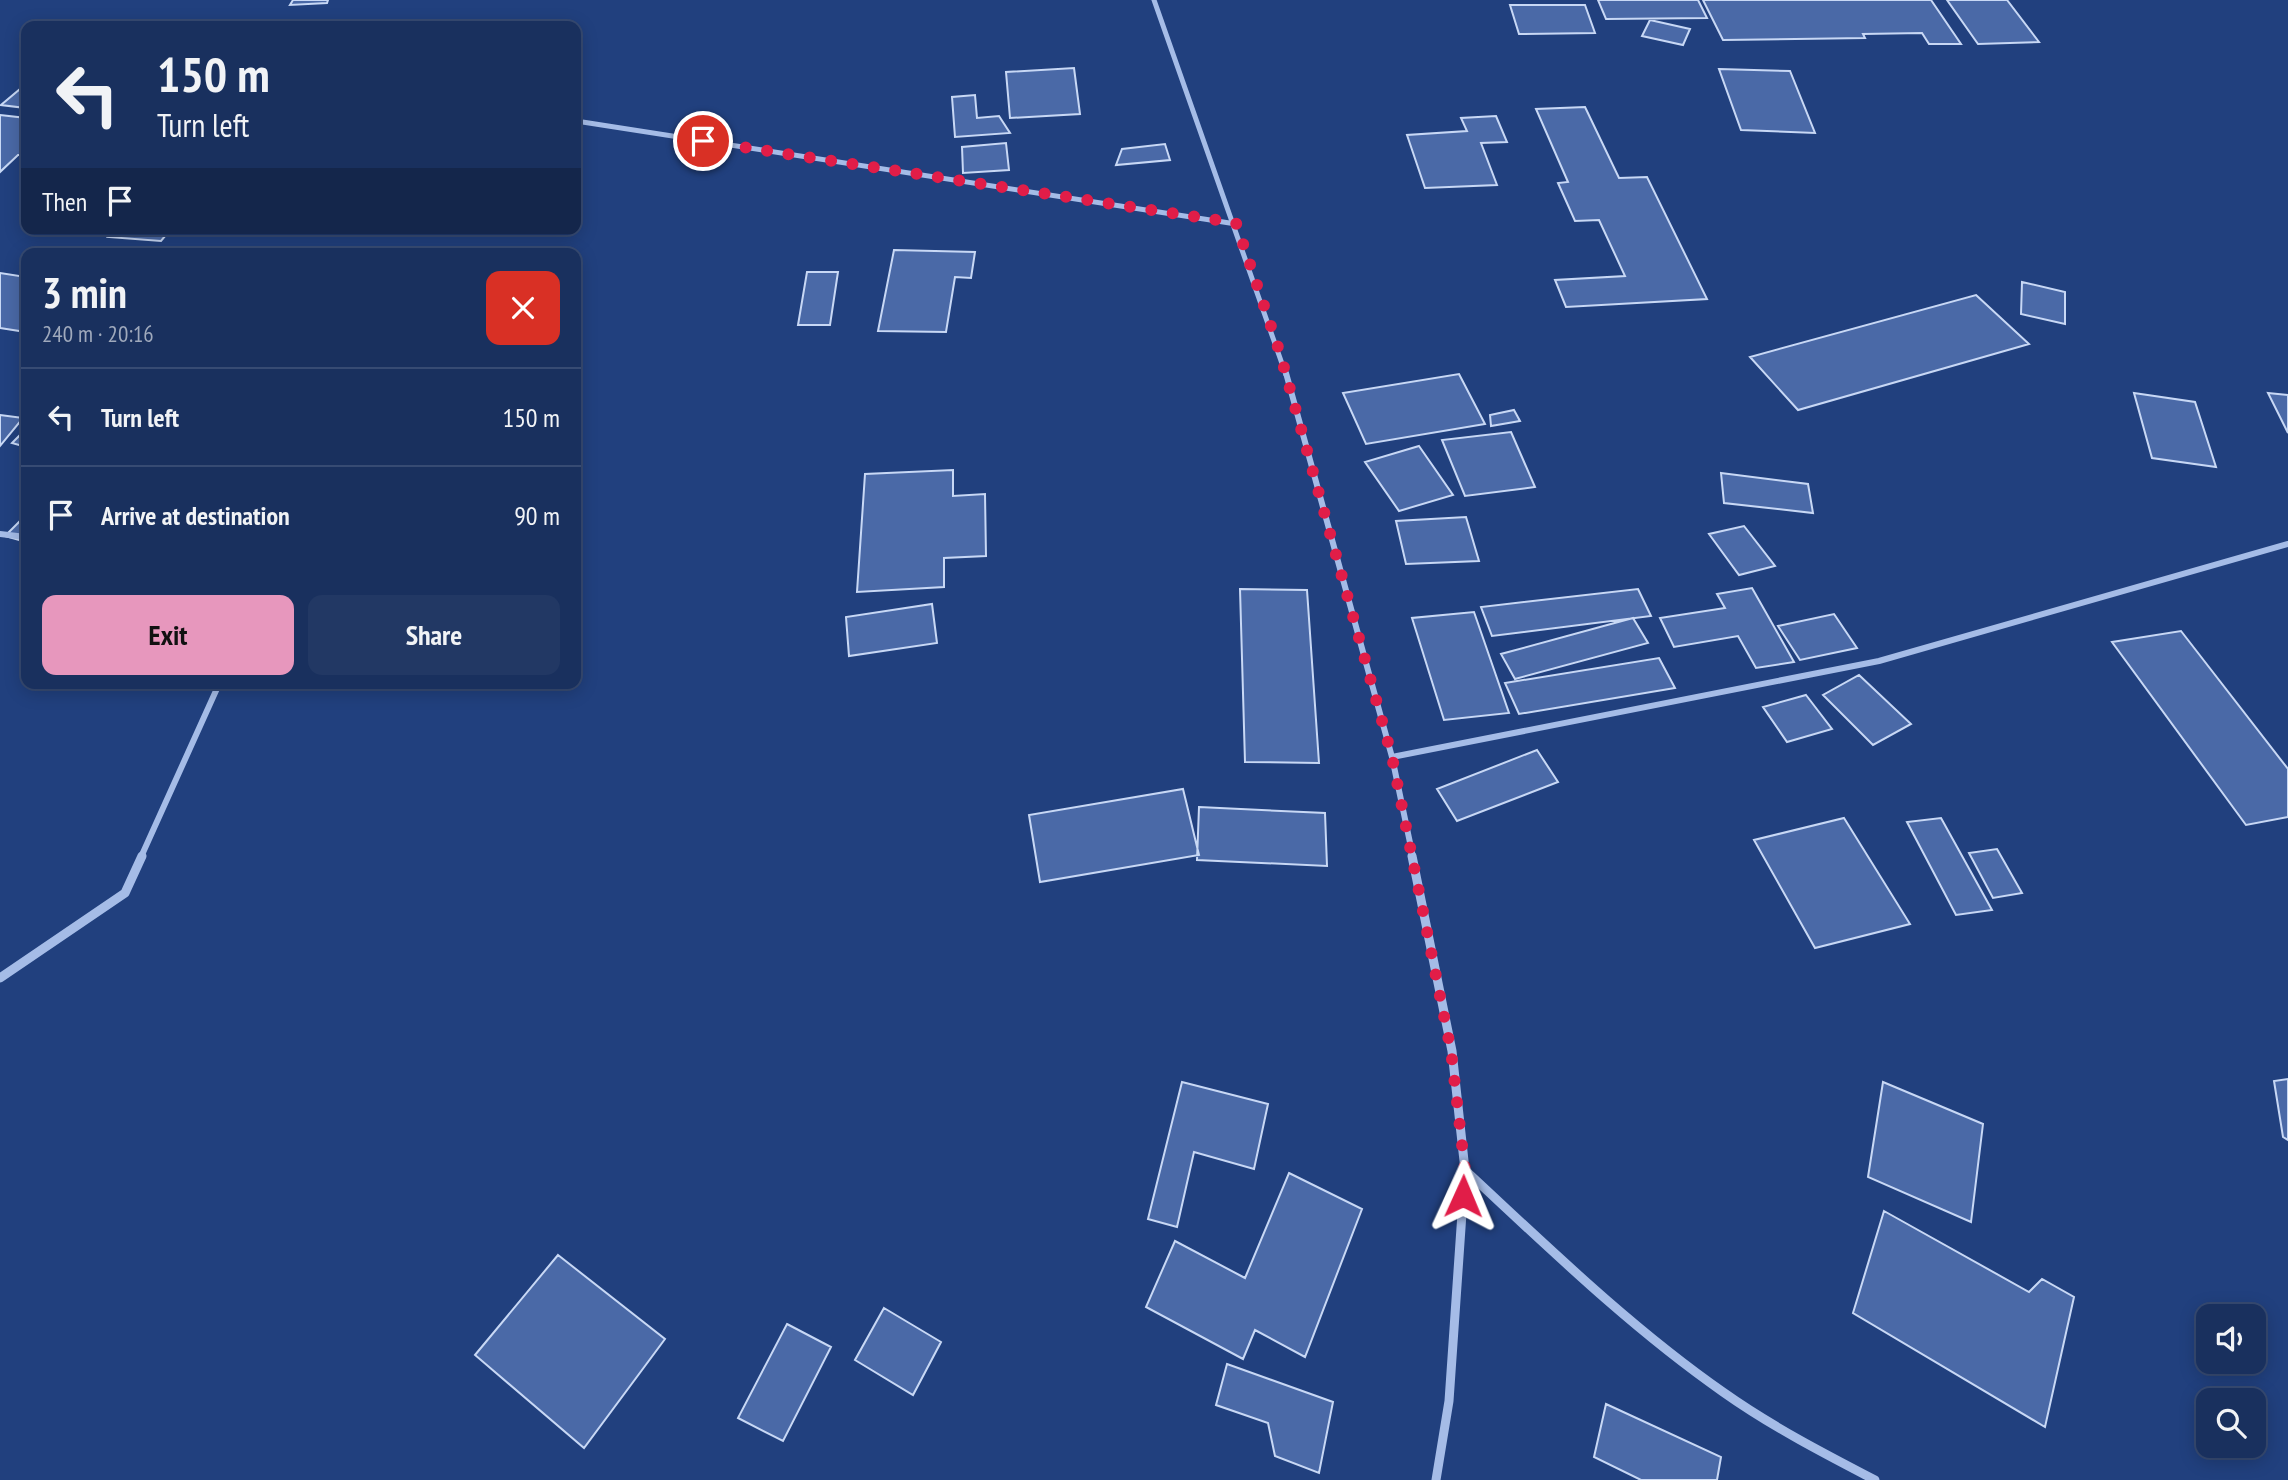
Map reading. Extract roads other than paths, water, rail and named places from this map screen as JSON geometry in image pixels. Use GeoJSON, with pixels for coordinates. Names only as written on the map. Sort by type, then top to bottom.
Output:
{"type":"FeatureCollection","features":[{"type":"Feature","properties":{"kind":"street"},"geometry":{"type":"LineString","coordinates":[[1154,0],[1236,223],[1280,353],[1392,757],[1451,1051],[1465,1170],[1449,1401],[1436,1480]]}},
{"type":"Feature","properties":{"kind":"street"},"geometry":{"type":"LineString","coordinates":[[581,122],[1236,223]]}},
{"type":"Feature","properties":{"kind":"street"},"geometry":{"type":"LineString","coordinates":[[0,534],[21,536]]}},
{"type":"Feature","properties":{"kind":"street"},"geometry":{"type":"LineString","coordinates":[[1392,757],[1880,661],[2288,544]]}},
{"type":"Feature","properties":{"kind":"street"},"geometry":{"type":"LineString","coordinates":[[0,978],[125,892],[217,689]]}},
{"type":"Feature","properties":{"kind":"street"},"geometry":{"type":"LineString","coordinates":[[1465,1170],[1616,1309],[1723,1392],[1793,1437],[1875,1480]]}}]}
